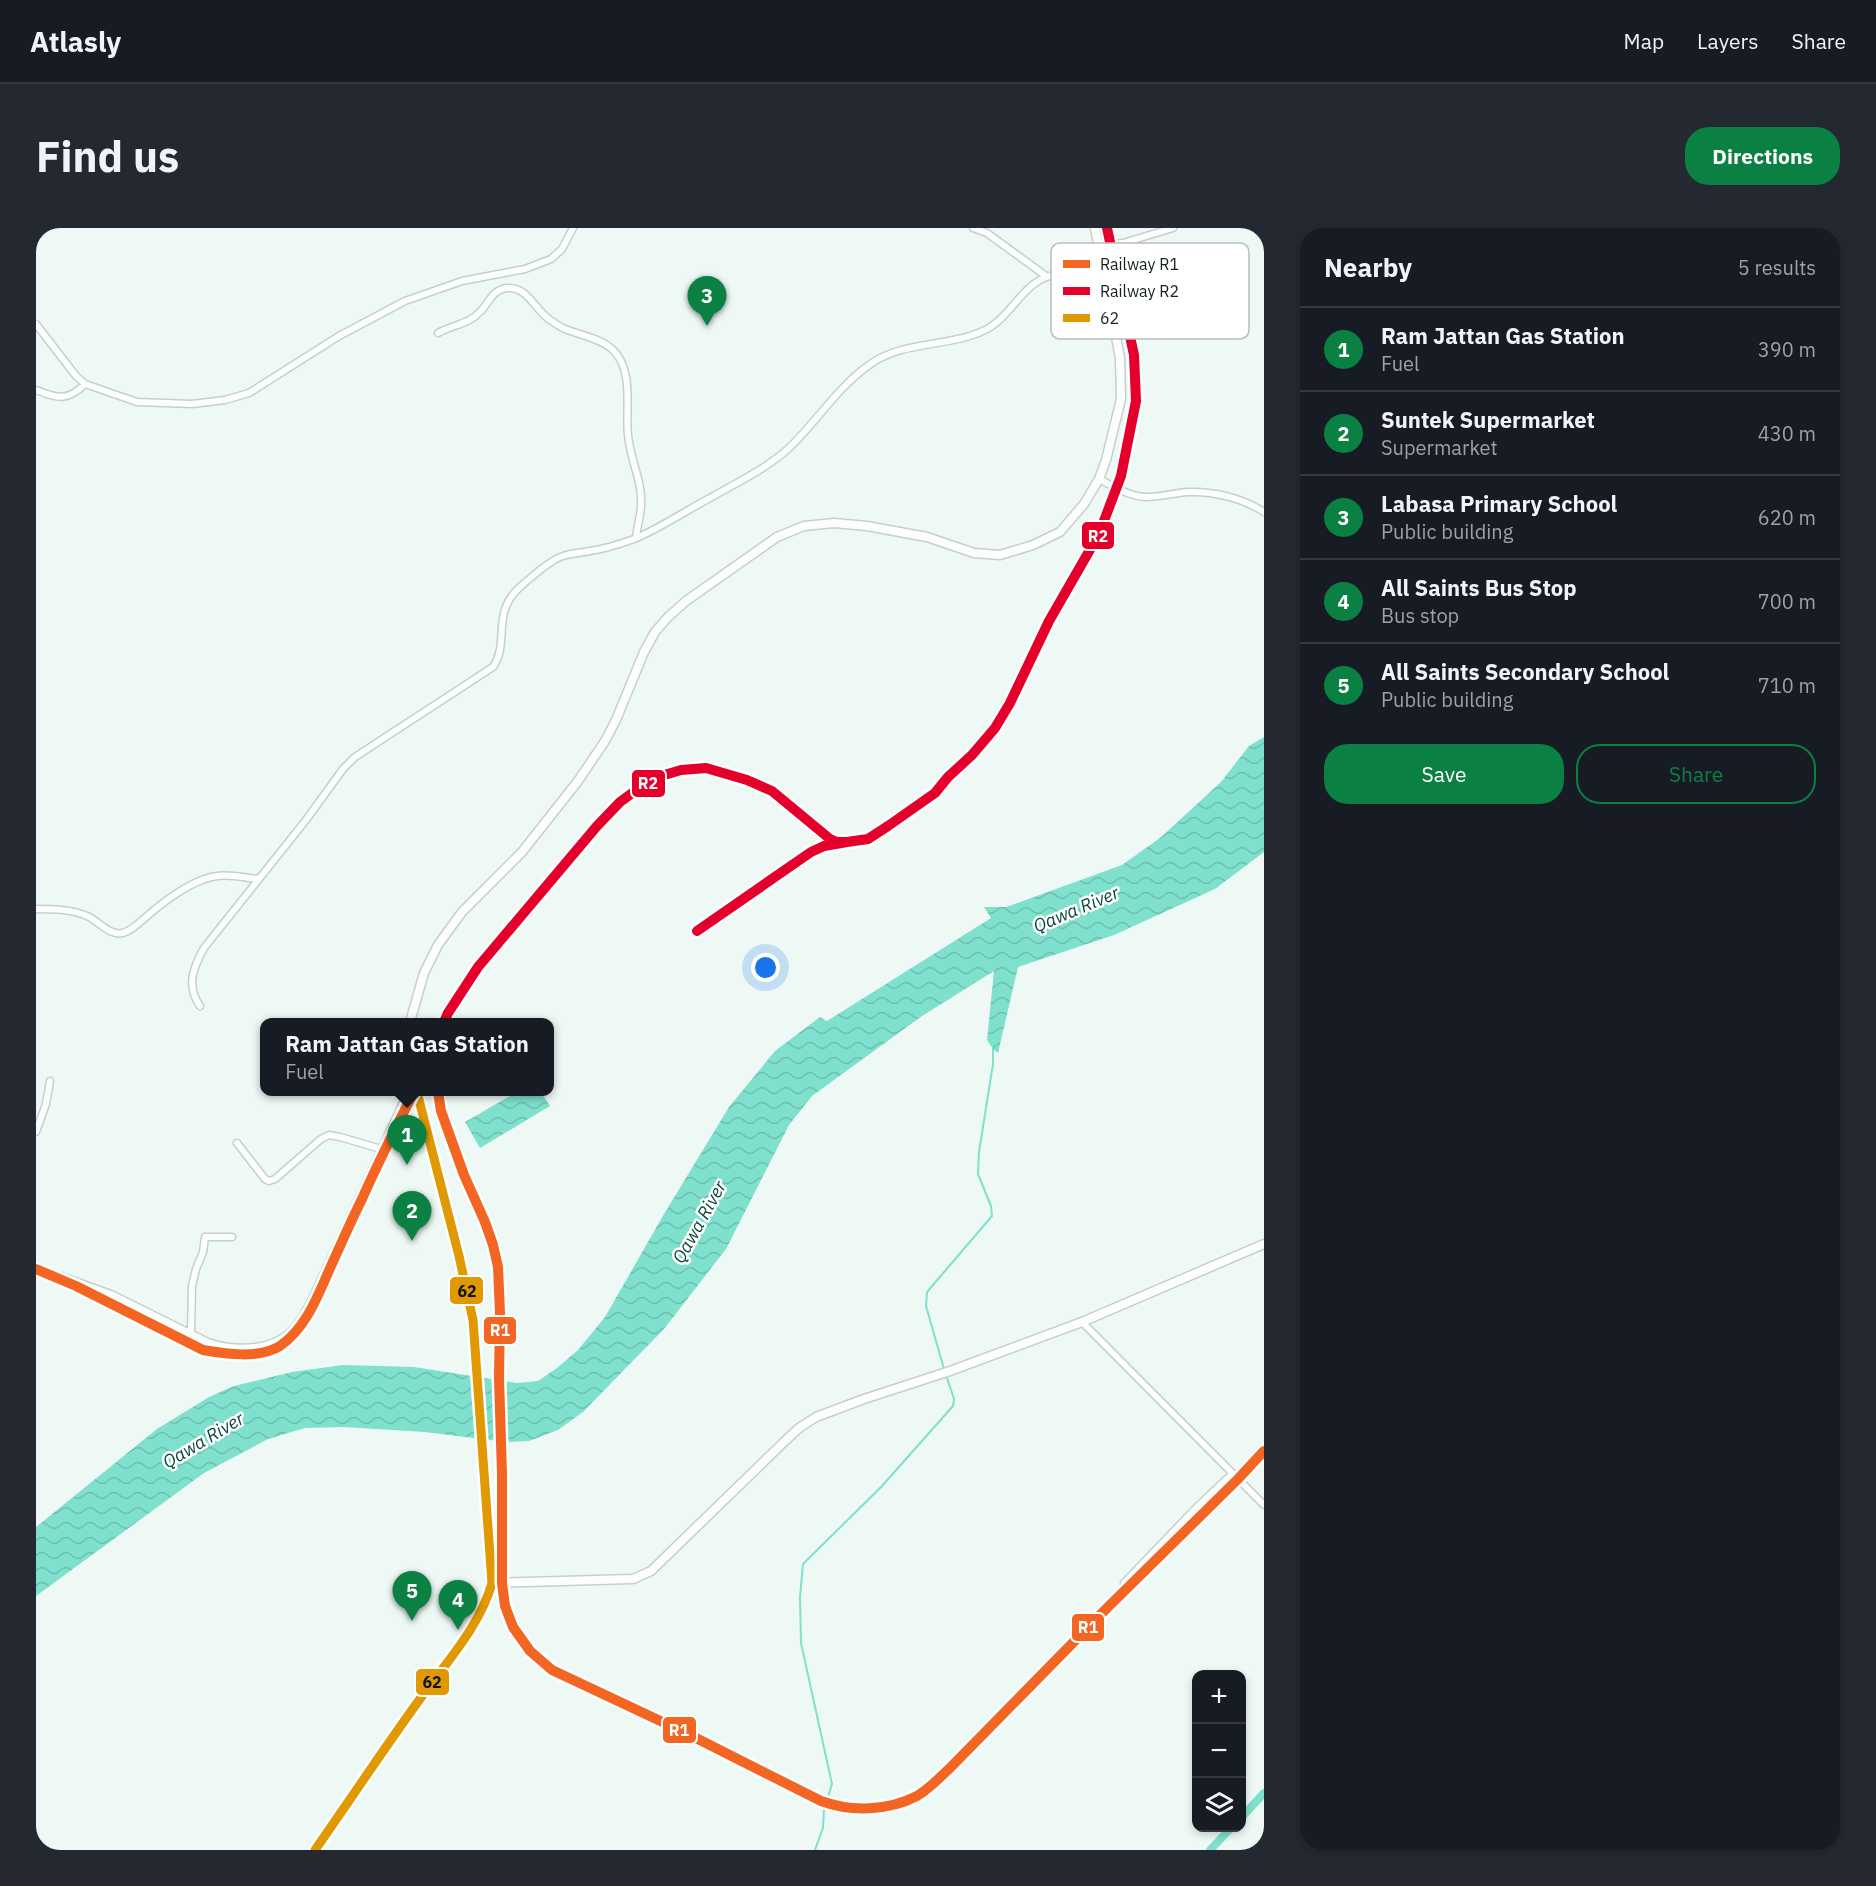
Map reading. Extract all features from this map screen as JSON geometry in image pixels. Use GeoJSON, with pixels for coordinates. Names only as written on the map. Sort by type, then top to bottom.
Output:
{"type":"FeatureCollection","features":[{"type":"Feature","properties":{"kind":"main road"},"geometry":{"type":"LineString","coordinates":[[1095,228],[1098,243]]}},
{"type":"Feature","properties":{"kind":"main road"},"geometry":{"type":"LineString","coordinates":[[411,1018],[424,973],[450,926],[522,852],[578,781],[605,741],[644,652],[655,632],[668,617],[686,601],[777,537],[804,525],[834,523],[867,526],[927,537],[974,553],[1000,555],[1033,545],[1060,532],[1084,504],[1107,460],[1121,399],[1120,358],[1116,339]]}},
{"type":"Feature","properties":{"kind":"main road"},"geometry":{"type":"LineString","coordinates":[[315,1850],[470,1631],[480,1615],[492,1583],[474,1328],[418,1096]]}},
{"type":"Feature","properties":{"kind":"main road"},"geometry":{"type":"LineString","coordinates":[[492,1583],[633,1579],[651,1571],[799,1428],[816,1417],[1082,1322],[1264,1244]]}},
{"type":"Feature","properties":{"kind":"street"},"geometry":{"type":"LineString","coordinates":[[36,324],[76,376],[85,384],[137,402],[192,404],[225,400],[249,393],[339,336],[405,301],[462,281],[525,269],[550,259],[562,249],[573,228]]}},
{"type":"Feature","properties":{"kind":"street"},"geometry":{"type":"LineString","coordinates":[[973,228],[987,233],[1046,276]]}},
{"type":"Feature","properties":{"kind":"street"},"geometry":{"type":"LineString","coordinates":[[1123,243],[1173,228]]}},
{"type":"Feature","properties":{"kind":"street"},"geometry":{"type":"LineString","coordinates":[[200,1006],[195,1000],[193,990],[194,966],[204,948],[306,820],[343,769],[355,757],[493,667],[500,654],[501,627],[505,609],[510,598],[519,588],[555,559],[564,555],[603,549],[636,538],[723,490],[788,448],[842,390],[869,365],[898,350],[950,342],[987,329],[1008,313],[1034,283],[1051,276]]}},
{"type":"Feature","properties":{"kind":"street"},"geometry":{"type":"LineString","coordinates":[[438,333],[448,327],[467,323],[482,310],[489,298],[507,288],[522,291],[545,317],[563,329],[591,338],[611,348],[622,362],[627,379],[628,436],[640,485],[641,507],[636,538]]}},
{"type":"Feature","properties":{"kind":"street"},"geometry":{"type":"LineString","coordinates":[[36,390],[46,395],[66,398],[75,394],[85,384]]}},
{"type":"Feature","properties":{"kind":"street"},"geometry":{"type":"LineString","coordinates":[[1099,479],[1116,488],[1145,497],[1189,492],[1217,493],[1254,506],[1264,512]]}},
{"type":"Feature","properties":{"kind":"street"},"geometry":{"type":"LineString","coordinates":[[36,909],[84,914],[101,923],[107,930],[114,933],[125,933],[154,910],[202,880],[219,876],[259,879]]}},
{"type":"Feature","properties":{"kind":"street"},"geometry":{"type":"LineString","coordinates":[[36,1132],[46,1104],[50,1081]]}},
{"type":"Feature","properties":{"kind":"street"},"geometry":{"type":"LineString","coordinates":[[36,1267],[111,1294],[208,1342],[239,1349],[260,1346],[280,1339],[299,1323],[310,1303],[406,1096]]}},
{"type":"Feature","properties":{"kind":"street"},"geometry":{"type":"LineString","coordinates":[[237,1143],[269,1181],[275,1179],[321,1139],[329,1135],[381,1149]]}},
{"type":"Feature","properties":{"kind":"street"},"geometry":{"type":"LineString","coordinates":[[191,1332],[192,1286],[203,1252],[205,1237],[232,1237]]}},
{"type":"Feature","properties":{"kind":"street"},"geometry":{"type":"LineString","coordinates":[[1082,1322],[1264,1504]]}},
{"type":"Feature","properties":{"kind":"street"},"geometry":{"type":"LineString","coordinates":[[1124,1583],[1232,1474]]}},
{"type":"Feature","properties":{"kind":"water","name":"Qawa River"},"geometry":{"type":"Polygon","coordinates":[[[1264,737],[1264,852],[1215,889],[1114,935],[1018,967],[998,1053],[987,1040],[994,971],[922,1016],[812,1096],[789,1125],[726,1249],[664,1329],[583,1412],[558,1430],[529,1441],[505,1442],[425,1432],[343,1427],[305,1428],[268,1439],[204,1473],[36,1596],[36,1527],[157,1429],[209,1397],[234,1386],[292,1372],[343,1365],[414,1367],[517,1383],[538,1381],[557,1368],[578,1350],[605,1317],[729,1107],[775,1051],[820,1017],[827,1021],[991,918],[984,907],[1006,907],[1122,865],[1160,838],[1221,782],[1249,746],[1264,737]]]}},
{"type":"Feature","properties":{"kind":"water"},"geometry":{"type":"Polygon","coordinates":[[[510,1096],[544,1096],[550,1106],[480,1148],[465,1122],[510,1096]]]}},
{"type":"Feature","properties":{"kind":"waterway"},"geometry":{"type":"LineString","coordinates":[[944,1369],[926,1306],[927,1292],[992,1216],[991,1206],[978,1174],[979,1152],[993,1064],[993,1048]]}},
{"type":"Feature","properties":{"kind":"waterway"},"geometry":{"type":"LineString","coordinates":[[815,1850],[823,1828],[824,1809],[832,1784],[801,1643],[800,1597],[803,1564],[882,1486],[953,1406],[954,1399],[946,1375]]}},
{"type":"Feature","properties":{"kind":"waterway"},"geometry":{"type":"LineString","coordinates":[[1246,1813],[1264,1793]]}},
{"type":"Feature","properties":{"kind":"waterway"},"geometry":{"type":"LineString","coordinates":[[1210,1850],[1227,1832]]}},
{"type":"Feature","properties":{"kind":"rail line","name":"R2"},"geometry":{"type":"LineString","coordinates":[[1107,228],[1110,243]]}},
{"type":"Feature","properties":{"kind":"rail line","name":"R2"},"geometry":{"type":"LineString","coordinates":[[446,1018],[478,967],[597,826],[620,802],[661,776],[681,770],[706,768],[747,780],[772,791],[830,839],[837,842],[868,839],[935,793],[995,728],[1010,703],[1049,621],[1099,534],[1121,476],[1136,401],[1134,355],[1131,339]]}},
{"type":"Feature","properties":{"kind":"rail line","name":"R2"},"geometry":{"type":"LineString","coordinates":[[697,931],[811,852],[824,846],[847,842]]}},
{"type":"Feature","properties":{"kind":"rail line","name":"R1"},"geometry":{"type":"LineString","coordinates":[[36,1269],[76,1286],[203,1350],[242,1354],[272,1350],[298,1330],[311,1310],[374,1172],[412,1096]]}},
{"type":"Feature","properties":{"kind":"rail line","name":"R1"},"geometry":{"type":"LineString","coordinates":[[439,1096],[441,1111],[464,1175],[485,1222],[498,1267],[502,1583],[505,1606],[513,1627],[530,1651],[552,1670],[688,1734],[821,1801],[845,1807],[882,1807],[906,1801],[926,1790],[1264,1451]]}},
{"type":"Feature","properties":{"kind":"transit line","name":"62"},"geometry":{"type":"LineString","coordinates":[[315,1850],[472,1627],[492,1583],[473,1320],[418,1096]]}},
{"type":"Feature","properties":{"kind":"place","name":"Labasa Primary School"},"geometry":{"type":"Point","coordinates":[707,326]}},
{"type":"Feature","properties":{"kind":"place","name":"Ram Jattan Gas Station"},"geometry":{"type":"Point","coordinates":[407,1165]}},
{"type":"Feature","properties":{"kind":"place","name":"Suntek Supermarket"},"geometry":{"type":"Point","coordinates":[412,1241]}},
{"type":"Feature","properties":{"kind":"place","name":"All Saints Secondary School"},"geometry":{"type":"Point","coordinates":[412,1621]}},
{"type":"Feature","properties":{"kind":"place","name":"All Saints Bus Stop"},"geometry":{"type":"Point","coordinates":[458,1630]}}]}
